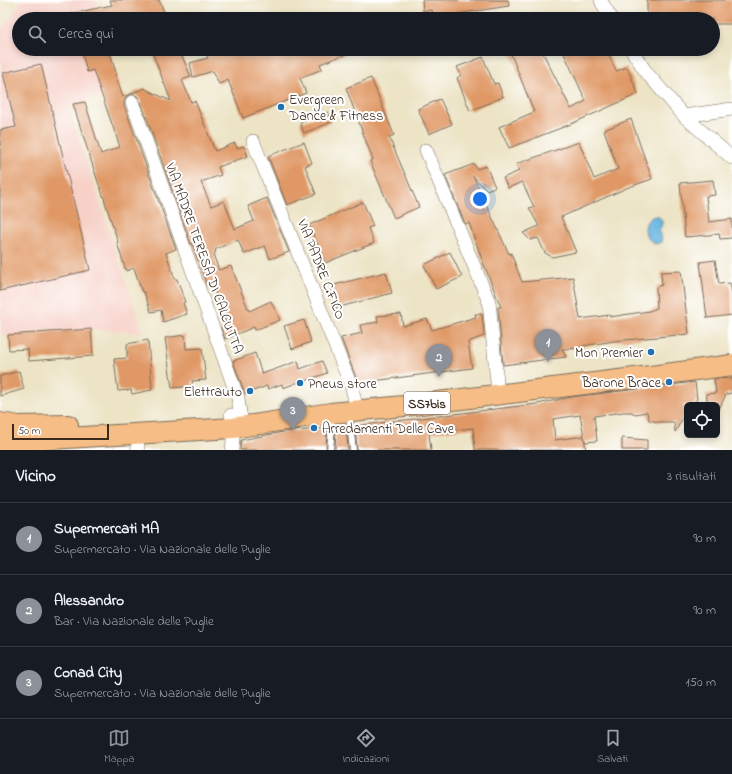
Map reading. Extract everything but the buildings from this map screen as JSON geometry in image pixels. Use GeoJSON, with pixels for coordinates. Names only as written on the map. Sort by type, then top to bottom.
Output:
{"type":"FeatureCollection","features":[{"type":"Feature","properties":{"kind":"main road","name":"SS7bis"},"geometry":{"type":"LineString","coordinates":[[0,423],[18,426],[126,425],[236,421],[497,388],[732,354]]}},
{"type":"Feature","properties":{"kind":"main road","name":"SS7bis"},"geometry":{"type":"LineString","coordinates":[[497,388],[651,376],[732,365]]}},
{"type":"Feature","properties":{"kind":"main road","name":"SS7bis"},"geometry":{"type":"LineString","coordinates":[[13,443],[137,442],[236,421],[348,408]]}},
{"type":"Feature","properties":{"kind":"street"},"geometry":{"type":"LineString","coordinates":[[601,0],[608,12]]}},
{"type":"Feature","properties":{"kind":"street"},"geometry":{"type":"LineString","coordinates":[[636,56],[646,72],[684,116],[732,158]]}},
{"type":"Feature","properties":{"kind":"street","name":"VIA MADRE TERESA DI CALCUTTA"},"geometry":{"type":"LineString","coordinates":[[132,102],[238,398],[232,450]]}},
{"type":"Feature","properties":{"kind":"street"},"geometry":{"type":"LineString","coordinates":[[684,116],[732,109]]}},
{"type":"Feature","properties":{"kind":"street","name":"VIA PADRE C.FICO"},"geometry":{"type":"LineString","coordinates":[[253,140],[352,388],[348,408]]}},
{"type":"Feature","properties":{"kind":"street"},"geometry":{"type":"LineString","coordinates":[[426,150],[489,302],[497,388]]}},
{"type":"Feature","properties":{"kind":"lane"},"geometry":{"type":"LineString","coordinates":[[330,450],[332,426],[348,408]]}},
{"type":"Feature","properties":{"kind":"lane"},"geometry":{"type":"LineString","coordinates":[[348,408],[353,450]]}},
{"type":"Feature","properties":{"kind":"shaded area"},"geometry":{"type":"Polygon","coordinates":[[[23,0],[95,0],[99,12],[14,12],[23,0]]]}},
{"type":"Feature","properties":{"kind":"shaded area"},"geometry":{"type":"Polygon","coordinates":[[[12,14],[12,56],[111,56],[121,88],[68,106],[143,333],[91,329],[0,336],[0,30],[12,14]]]}},
{"type":"Feature","properties":{"kind":"water"},"geometry":{"type":"Polygon","coordinates":[[[657,216],[662,221],[659,232],[662,240],[660,243],[655,244],[647,237],[645,227],[649,219],[657,216]]]}},
{"type":"Feature","properties":{"kind":"place","name":"Evergreen Dance & Fitness"},"geometry":{"type":"Point","coordinates":[281,107]}},
{"type":"Feature","properties":{"kind":"place","name":"Mon Premier"},"geometry":{"type":"Point","coordinates":[651,352]}},
{"type":"Feature","properties":{"kind":"place","name":"Supermercati MA"},"geometry":{"type":"Point","coordinates":[548,362]}},
{"type":"Feature","properties":{"kind":"place","name":"Alessandro"},"geometry":{"type":"Point","coordinates":[439,377]}},
{"type":"Feature","properties":{"kind":"place","name":"Barone Brace"},"geometry":{"type":"Point","coordinates":[669,382]}},
{"type":"Feature","properties":{"kind":"place","name":"Pneus store"},"geometry":{"type":"Point","coordinates":[300,383]}},
{"type":"Feature","properties":{"kind":"place","name":"Elettrauto"},"geometry":{"type":"Point","coordinates":[250,391]}},
{"type":"Feature","properties":{"kind":"place","name":"Arredamenti Delle Cave"},"geometry":{"type":"Point","coordinates":[314,428]}},
{"type":"Feature","properties":{"kind":"place","name":"Conad City"},"geometry":{"type":"Point","coordinates":[293,430]}}]}
